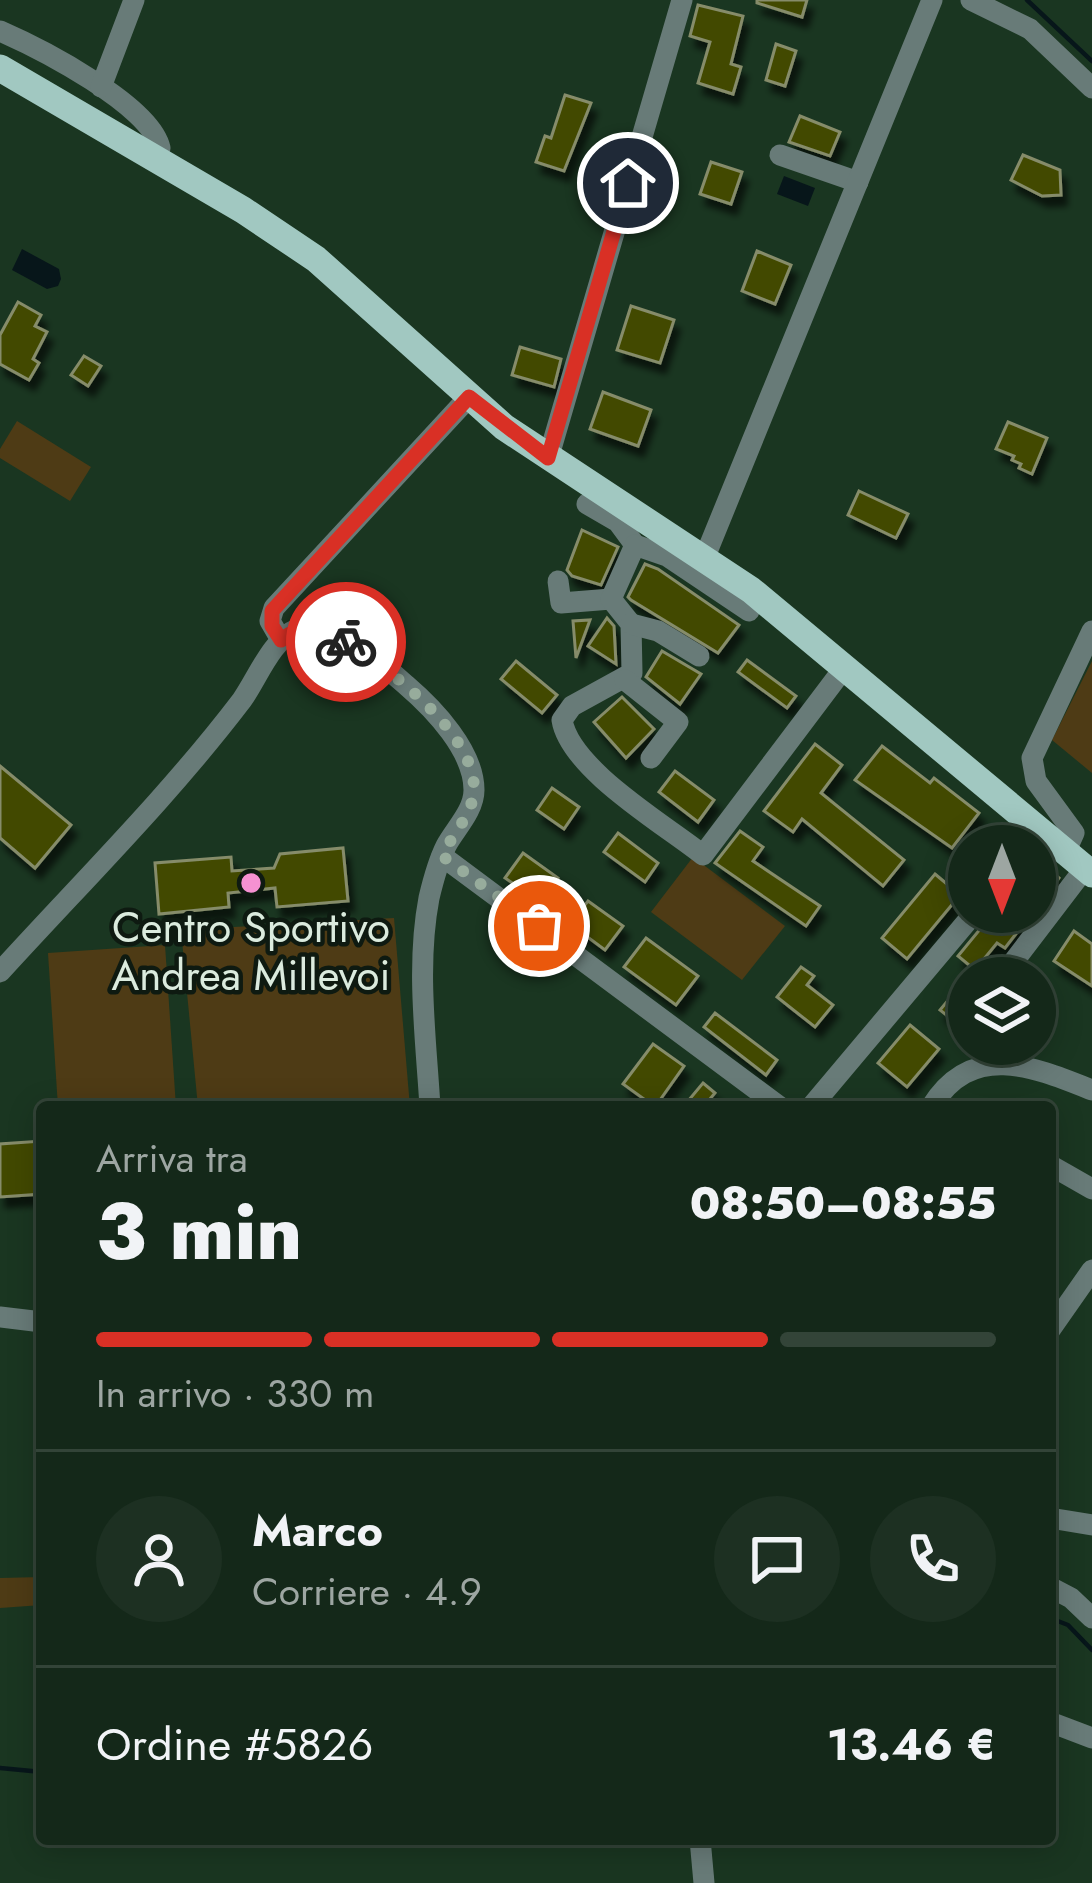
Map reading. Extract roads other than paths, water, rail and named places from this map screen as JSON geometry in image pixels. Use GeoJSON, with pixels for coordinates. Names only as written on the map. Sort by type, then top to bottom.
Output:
{"type":"FeatureCollection","features":[{"type":"Feature","properties":{"kind":"main road"},"geometry":{"type":"LineString","coordinates":[[0,68],[316,259],[469,397],[548,458],[752,590],[1020,825]]}},
{"type":"Feature","properties":{"kind":"street"},"geometry":{"type":"LineString","coordinates":[[101,87],[134,0]]}},
{"type":"Feature","properties":{"kind":"street"},"geometry":{"type":"LineString","coordinates":[[548,458],[682,0]]}},
{"type":"Feature","properties":{"kind":"street"},"geometry":{"type":"LineString","coordinates":[[704,559],[932,0]]}},
{"type":"Feature","properties":{"kind":"street"},"geometry":{"type":"LineString","coordinates":[[971,0],[1030,28],[1092,88]]}},
{"type":"Feature","properties":{"kind":"street"},"geometry":{"type":"LineString","coordinates":[[0,31],[46,50],[101,87],[157,136],[160,148],[154,157]]}},
{"type":"Feature","properties":{"kind":"street"},"geometry":{"type":"LineString","coordinates":[[780,155],[858,182]]}},
{"type":"Feature","properties":{"kind":"street"},"geometry":{"type":"LineString","coordinates":[[281,640],[270,621],[274,608],[469,397]]}},
{"type":"Feature","properties":{"kind":"street"},"geometry":{"type":"LineString","coordinates":[[587,504],[618,522],[635,545],[667,556],[749,610]]}},
{"type":"Feature","properties":{"kind":"street"},"geometry":{"type":"LineString","coordinates":[[611,598],[635,545]]}},
{"type":"Feature","properties":{"kind":"street"},"geometry":{"type":"LineString","coordinates":[[558,581],[561,603],[611,598]]}},
{"type":"Feature","properties":{"kind":"street"},"geometry":{"type":"LineString","coordinates":[[611,598],[631,624],[633,667],[626,680],[572,706],[563,716],[564,730],[584,763],[703,855],[765,765],[844,668]]}},
{"type":"Feature","properties":{"kind":"street"},"geometry":{"type":"LineString","coordinates":[[631,624],[658,631],[699,656]]}},
{"type":"Feature","properties":{"kind":"street"},"geometry":{"type":"LineString","coordinates":[[0,972],[204,747],[281,640],[309,626],[349,644],[406,685],[449,732],[470,769],[474,790],[442,856],[426,918],[423,971],[430,1101]]}},
{"type":"Feature","properties":{"kind":"street"},"geometry":{"type":"LineString","coordinates":[[1016,957],[1080,865],[1072,828],[1039,786],[1032,758],[1092,631]]}},
{"type":"Feature","properties":{"kind":"street"},"geometry":{"type":"LineString","coordinates":[[626,680],[678,722],[651,758]]}},
{"type":"Feature","properties":{"kind":"street"},"geometry":{"type":"LineString","coordinates":[[442,856],[772,1101]]}},
{"type":"Feature","properties":{"kind":"street"},"geometry":{"type":"LineString","coordinates":[[816,1101],[957,933]]}},
{"type":"Feature","properties":{"kind":"street"},"geometry":{"type":"LineString","coordinates":[[936,1101],[954,1077],[986,1065],[1027,1069],[1092,1090]]}},
{"type":"Feature","properties":{"kind":"street"},"geometry":{"type":"LineString","coordinates":[[1056,1168],[1092,1189]]}},
{"type":"Feature","properties":{"kind":"street"},"geometry":{"type":"LineString","coordinates":[[1056,1321],[1092,1270]]}},
{"type":"Feature","properties":{"kind":"street"},"geometry":{"type":"LineString","coordinates":[[0,1317],[36,1321]]}},
{"type":"Feature","properties":{"kind":"street"},"geometry":{"type":"LineString","coordinates":[[1056,1519],[1092,1525]]}},
{"type":"Feature","properties":{"kind":"street"},"geometry":{"type":"LineString","coordinates":[[1056,1590],[1092,1618]]}},
{"type":"Feature","properties":{"kind":"street"},"geometry":{"type":"LineString","coordinates":[[1056,1724],[1092,1738]]}},
{"type":"Feature","properties":{"kind":"street"},"geometry":{"type":"LineString","coordinates":[[701,1845],[704,1883]]}},
{"type":"Feature","properties":{"kind":"waterway"},"geometry":{"type":"LineString","coordinates":[[1027,0],[1092,61]]}},
{"type":"Feature","properties":{"kind":"waterway"},"geometry":{"type":"LineString","coordinates":[[1056,1620],[1068,1625],[1092,1650]]}},
{"type":"Feature","properties":{"kind":"waterway"},"geometry":{"type":"LineString","coordinates":[[0,1768],[36,1771]]}},
{"type":"Feature","properties":{"kind":"place","name":"Centro Sportivo Andrea Millevoi"},"geometry":{"type":"Point","coordinates":[251,883]}}]}
